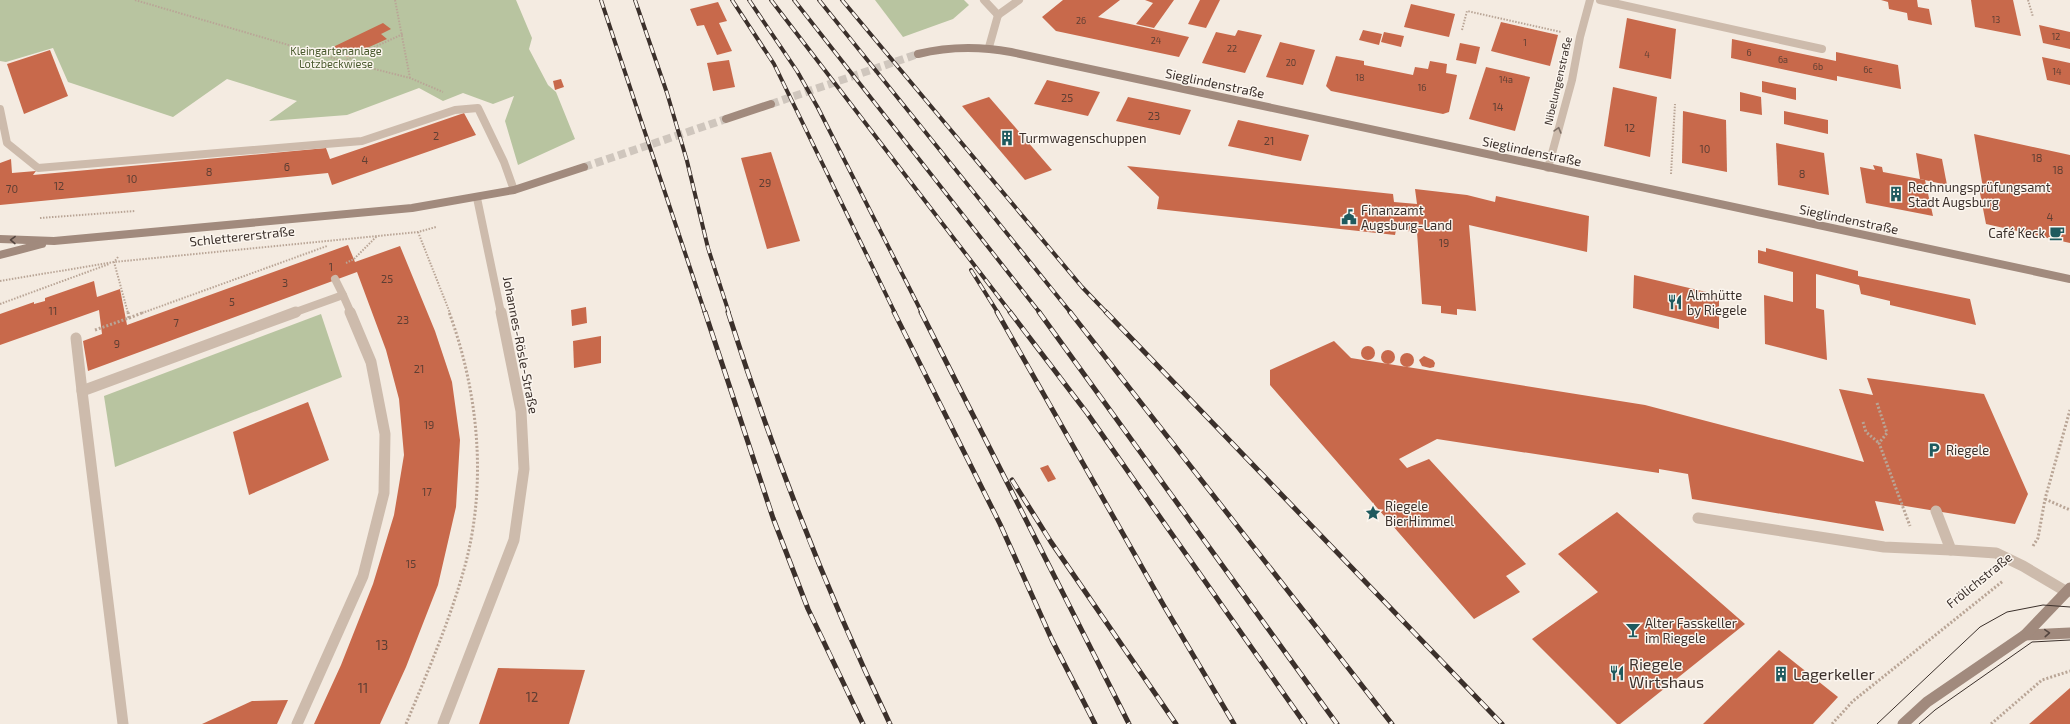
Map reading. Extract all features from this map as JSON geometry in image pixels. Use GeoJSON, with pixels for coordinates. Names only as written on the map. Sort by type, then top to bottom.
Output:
{"type":"FeatureCollection","features":[{"type":"Feature","properties":{"kind":"street"},"geometry":{"type":"LineString","coordinates":[[984,0],[998,15]]}},
{"type":"Feature","properties":{"kind":"street"},"geometry":{"type":"LineString","coordinates":[[918,54],[961,45],[989,47],[998,15],[1019,0]]}},
{"type":"Feature","properties":{"kind":"street","name":"Nibelungenstraße"},"geometry":{"type":"LineString","coordinates":[[1548,168],[1572,80],[1580,36],[1590,0]]}},
{"type":"Feature","properties":{"kind":"street"},"geometry":{"type":"LineString","coordinates":[[1600,0],[1822,49]]}},
{"type":"Feature","properties":{"kind":"street","name":"Sieglindenstraße"},"geometry":{"type":"LineString","coordinates":[[989,47],[2070,279]]}},
{"type":"Feature","properties":{"kind":"street"},"geometry":{"type":"LineString","coordinates":[[726,119],[771,104]]}},
{"type":"Feature","properties":{"kind":"street"},"geometry":{"type":"LineString","coordinates":[[0,109],[7,143],[38,168],[362,141],[455,110],[478,108],[504,162],[514,190]]}},
{"type":"Feature","properties":{"kind":"street","name":"Schlettererstraße"},"geometry":{"type":"LineString","coordinates":[[0,239],[54,241],[412,208],[477,198],[514,190],[584,167]]}},
{"type":"Feature","properties":{"kind":"street","name":"Johannes-Rösle-Straße"},"geometry":{"type":"LineString","coordinates":[[443,724],[514,540],[524,469],[521,410],[477,198]]}},
{"type":"Feature","properties":{"kind":"street","name":"Schlettererstraße"},"geometry":{"type":"LineString","coordinates":[[0,255],[54,241]]}},
{"type":"Feature","properties":{"kind":"street"},"geometry":{"type":"LineString","coordinates":[[296,724],[363,576],[384,493],[384,434],[371,362],[335,279]]}},
{"type":"Feature","properties":{"kind":"street"},"geometry":{"type":"LineString","coordinates":[[82,390],[342,295]]}},
{"type":"Feature","properties":{"kind":"street"},"geometry":{"type":"LineString","coordinates":[[76,338],[123,724]]}},
{"type":"Feature","properties":{"kind":"street"},"geometry":{"type":"LineString","coordinates":[[1936,510],[1951,550]]}},
{"type":"Feature","properties":{"kind":"street"},"geometry":{"type":"LineString","coordinates":[[1698,518],[1884,547],[1996,553],[2023,566],[2069,592],[2025,635],[1927,702],[1903,724]]}},
{"type":"Feature","properties":{"kind":"street"},"geometry":{"type":"LineString","coordinates":[[2025,635],[2070,633]]}},
{"type":"Feature","properties":{"kind":"path"},"geometry":{"type":"LineString","coordinates":[[135,0],[343,61],[410,78],[478,108]]}},
{"type":"Feature","properties":{"kind":"path"},"geometry":{"type":"LineString","coordinates":[[394,0],[403,34],[410,78]]}},
{"type":"Feature","properties":{"kind":"path"},"geometry":{"type":"LineString","coordinates":[[2028,0],[2033,17]]}},
{"type":"Feature","properties":{"kind":"path"},"geometry":{"type":"LineString","coordinates":[[1462,30],[1467,11],[1580,36]]}},
{"type":"Feature","properties":{"kind":"path"},"geometry":{"type":"LineString","coordinates":[[343,61],[403,34]]}},
{"type":"Feature","properties":{"kind":"path"},"geometry":{"type":"LineString","coordinates":[[1670,194],[1675,104]]}},
{"type":"Feature","properties":{"kind":"path","name":"Schlettererstraße"},"geometry":{"type":"LineString","coordinates":[[0,281],[114,262],[418,232],[440,226]]}},
{"type":"Feature","properties":{"kind":"path"},"geometry":{"type":"LineString","coordinates":[[406,724],[459,586],[470,539],[475,504],[477,437],[468,377],[454,326],[418,232]]}},
{"type":"Feature","properties":{"kind":"path"},"geometry":{"type":"LineString","coordinates":[[0,304],[114,262],[135,233]]}},
{"type":"Feature","properties":{"kind":"path"},"geometry":{"type":"LineString","coordinates":[[354,259],[377,236]]}},
{"type":"Feature","properties":{"kind":"path"},"geometry":{"type":"LineString","coordinates":[[100,328],[328,246]]}},
{"type":"Feature","properties":{"kind":"path"},"geometry":{"type":"LineString","coordinates":[[114,262],[130,318]]}},
{"type":"Feature","properties":{"kind":"path"},"geometry":{"type":"LineString","coordinates":[[1878,403],[1888,433],[1879,443]]}},
{"type":"Feature","properties":{"kind":"path","name":"Frölichstraße"},"geometry":{"type":"LineString","coordinates":[[1832,724],[1854,701],[2023,566],[2038,538],[2045,500],[2070,410]]}},
{"type":"Feature","properties":{"kind":"path"},"geometry":{"type":"LineString","coordinates":[[1863,422],[1866,432],[1879,443],[1910,526],[1912,548]]}},
{"type":"Feature","properties":{"kind":"path"},"geometry":{"type":"LineString","coordinates":[[2045,500],[2070,510]]}},
{"type":"Feature","properties":{"kind":"path"},"geometry":{"type":"LineString","coordinates":[[1991,724],[2042,680],[2070,671]]}},
{"type":"Feature","properties":{"kind":"green space","name":"Kleingartenanlage Lotzbeckwiese"},"geometry":{"type":"Polygon","coordinates":[[[0,0],[516,0],[532,38],[529,49],[548,85],[556,92],[575,139],[518,165],[505,121],[514,96],[493,104],[463,93],[443,101],[419,88],[347,115],[269,121],[297,101],[227,79],[173,117],[68,82],[53,48],[6,62],[0,61],[0,0]]]}},
{"type":"Feature","properties":{"kind":"green space"},"geometry":{"type":"Polygon","coordinates":[[[875,0],[964,0],[969,5],[953,19],[903,37],[875,0]]]}},
{"type":"Feature","properties":{"kind":"green space"},"geometry":{"type":"Polygon","coordinates":[[[321,314],[342,377],[115,467],[104,396],[321,314]]]}},
{"type":"Feature","properties":{"kind":"building"},"geometry":{"type":"Polygon","coordinates":[[[1063,0],[1120,0],[1098,17],[1189,37],[1179,57],[1056,31],[1042,17],[1063,0]]]}},
{"type":"Feature","properties":{"kind":"building"},"geometry":{"type":"Polygon","coordinates":[[[1145,0],[1174,0],[1154,28],[1136,24],[1153,3],[1145,0]]]}},
{"type":"Feature","properties":{"kind":"building"},"geometry":{"type":"Polygon","coordinates":[[[1200,0],[1220,0],[1206,28],[1188,24],[1200,0]]]}},
{"type":"Feature","properties":{"kind":"building"},"geometry":{"type":"Polygon","coordinates":[[[1881,0],[1917,0],[1918,7],[1929,9],[1932,25],[1908,20],[1907,13],[1889,9],[1888,2],[1881,0]]]}},
{"type":"Feature","properties":{"kind":"building"},"geometry":{"type":"Polygon","coordinates":[[[1971,0],[2013,0],[2021,36],[1975,27],[1971,0]]]}},
{"type":"Feature","properties":{"kind":"building"},"geometry":{"type":"Polygon","coordinates":[[[718,2],[727,21],[719,23],[732,51],[717,55],[704,25],[697,26],[690,9],[718,2]]]}},
{"type":"Feature","properties":{"kind":"building"},"geometry":{"type":"Polygon","coordinates":[[[1411,4],[1455,14],[1449,37],[1404,27],[1411,4]]]}},
{"type":"Feature","properties":{"kind":"building"},"geometry":{"type":"Polygon","coordinates":[[[1627,18],[1676,29],[1671,79],[1619,68],[1627,18]]]}},
{"type":"Feature","properties":{"kind":"building"},"geometry":{"type":"Polygon","coordinates":[[[1501,22],[1558,35],[1550,66],[1491,51],[1501,22]]]}},
{"type":"Feature","properties":{"kind":"building"},"geometry":{"type":"Polygon","coordinates":[[[383,23],[391,29],[381,34],[387,39],[347,57],[333,47],[383,23]]]}},
{"type":"Feature","properties":{"kind":"building"},"geometry":{"type":"Polygon","coordinates":[[[2039,25],[2070,32],[2070,49],[2043,43],[2039,25]]]}},
{"type":"Feature","properties":{"kind":"building"},"geometry":{"type":"Polygon","coordinates":[[[1238,30],[1262,35],[1245,73],[1202,63],[1216,32],[1235,36],[1238,30]]]}},
{"type":"Feature","properties":{"kind":"building"},"geometry":{"type":"Polygon","coordinates":[[[1363,30],[1382,34],[1379,45],[1359,40],[1363,30]]]}},
{"type":"Feature","properties":{"kind":"building"},"geometry":{"type":"Polygon","coordinates":[[[1384,32],[1404,36],[1401,47],[1381,42],[1384,32]]]}},
{"type":"Feature","properties":{"kind":"building"},"geometry":{"type":"Polygon","coordinates":[[[1732,39],[1836,61],[1836,52],[1898,65],[1901,89],[1837,76],[1837,81],[1731,58],[1732,39]]]}},
{"type":"Feature","properties":{"kind":"building"},"geometry":{"type":"Polygon","coordinates":[[[1280,42],[1315,50],[1303,85],[1266,77],[1280,42]]]}},
{"type":"Feature","properties":{"kind":"building"},"geometry":{"type":"Polygon","coordinates":[[[1460,43],[1480,47],[1476,64],[1456,60],[1460,43]]]}},
{"type":"Feature","properties":{"kind":"building"},"geometry":{"type":"Polygon","coordinates":[[[50,50],[68,96],[24,114],[7,64],[50,50]]]}},
{"type":"Feature","properties":{"kind":"building"},"geometry":{"type":"Polygon","coordinates":[[[1336,56],[1364,61],[1364,65],[1413,75],[1415,67],[1428,69],[1430,61],[1447,64],[1446,73],[1457,75],[1449,112],[1443,114],[1331,91],[1326,86],[1336,56]]]}},
{"type":"Feature","properties":{"kind":"building"},"geometry":{"type":"Polygon","coordinates":[[[2042,57],[2070,63],[2070,85],[2047,80],[2042,57]]]}},
{"type":"Feature","properties":{"kind":"building"},"geometry":{"type":"Polygon","coordinates":[[[729,60],[735,87],[713,91],[707,63],[729,60]]]}},
{"type":"Feature","properties":{"kind":"building"},"geometry":{"type":"Polygon","coordinates":[[[1486,67],[1530,77],[1515,131],[1469,119],[1486,67]]]}},
{"type":"Feature","properties":{"kind":"building"},"geometry":{"type":"Polygon","coordinates":[[[561,79],[564,87],[555,90],[553,81],[561,79]]]}},
{"type":"Feature","properties":{"kind":"building"},"geometry":{"type":"Polygon","coordinates":[[[1047,80],[1100,92],[1088,116],[1034,104],[1047,80]]]}},
{"type":"Feature","properties":{"kind":"building"},"geometry":{"type":"Polygon","coordinates":[[[1762,81],[1796,88],[1796,100],[1762,92],[1762,81]]]}},
{"type":"Feature","properties":{"kind":"building"},"geometry":{"type":"Polygon","coordinates":[[[1613,87],[1657,97],[1650,157],[1604,146],[1613,87]]]}},
{"type":"Feature","properties":{"kind":"building"},"geometry":{"type":"Polygon","coordinates":[[[1740,92],[1761,97],[1762,115],[1740,111],[1740,92]]]}},
{"type":"Feature","properties":{"kind":"building","name":"Turmwagenschuppen"},"geometry":{"type":"Polygon","coordinates":[[[989,97],[1052,170],[1025,180],[962,106],[989,97]]]}},
{"type":"Feature","properties":{"kind":"building"},"geometry":{"type":"Polygon","coordinates":[[[1128,97],[1191,110],[1180,135],[1116,121],[1128,97]]]}},
{"type":"Feature","properties":{"kind":"building"},"geometry":{"type":"Polygon","coordinates":[[[1683,111],[1726,120],[1727,172],[1682,163],[1683,111]]]}},
{"type":"Feature","properties":{"kind":"building"},"geometry":{"type":"Polygon","coordinates":[[[1784,111],[1828,120],[1828,134],[1784,124],[1784,111]]]}},
{"type":"Feature","properties":{"kind":"building"},"geometry":{"type":"Polygon","coordinates":[[[464,113],[476,135],[332,185],[328,173],[0,205],[0,163],[11,159],[12,173],[36,171],[33,175],[326,148],[330,159],[464,113]]]}},
{"type":"Feature","properties":{"kind":"building"},"geometry":{"type":"Polygon","coordinates":[[[1238,120],[1309,135],[1301,161],[1228,146],[1238,120]]]}},
{"type":"Feature","properties":{"kind":"building"},"geometry":{"type":"Polygon","coordinates":[[[1974,134],[2070,155],[2070,243],[1986,224],[1979,188],[1983,188],[1974,134]]]}},
{"type":"Feature","properties":{"kind":"building"},"geometry":{"type":"Polygon","coordinates":[[[1776,143],[1824,153],[1829,195],[1778,185],[1776,143]]]}},
{"type":"Feature","properties":{"kind":"building"},"geometry":{"type":"Polygon","coordinates":[[[771,152],[800,241],[767,249],[741,158],[771,152]]]}},
{"type":"Feature","properties":{"kind":"building"},"geometry":{"type":"Polygon","coordinates":[[[1916,153],[1942,159],[1947,185],[1920,179],[1916,153]]]}},
{"type":"Feature","properties":{"kind":"building","name":"Rechnungsprüfungsamt Stadt Augsburg"},"geometry":{"type":"Polygon","coordinates":[[[1873,165],[1882,167],[1883,172],[1925,180],[1933,216],[1866,203],[1860,167],[1875,170],[1873,165]]]}},
{"type":"Feature","properties":{"kind":"building"},"geometry":{"type":"Polygon","coordinates":[[[1127,166],[1393,194],[1394,202],[1417,204],[1415,189],[1467,195],[1495,202],[1496,196],[1589,216],[1587,252],[1469,225],[1476,311],[1457,309],[1457,315],[1441,313],[1441,306],[1422,304],[1417,232],[1396,230],[1395,235],[1157,209],[1159,197],[1127,166]]]}},
{"type":"Feature","properties":{"kind":"building"},"geometry":{"type":"Polygon","coordinates":[[[348,245],[355,262],[400,246],[435,331],[452,382],[460,440],[456,507],[438,585],[406,667],[380,724],[314,724],[341,665],[373,584],[394,515],[404,455],[399,399],[386,350],[357,272],[88,371],[83,341],[102,334],[99,310],[0,345],[0,314],[34,302],[34,304],[45,301],[45,298],[94,281],[97,297],[120,289],[127,325],[348,245]]]}},
{"type":"Feature","properties":{"kind":"building"},"geometry":{"type":"Polygon","coordinates":[[[1766,248],[1858,271],[1858,276],[1970,299],[1976,325],[1890,305],[1890,301],[1861,294],[1859,285],[1816,274],[1816,308],[1824,310],[1827,360],[1765,344],[1764,295],[1793,302],[1793,272],[1758,263],[1758,250],[1766,252],[1766,248]]]}},
{"type":"Feature","properties":{"kind":"building"},"geometry":{"type":"Polygon","coordinates":[[[1634,275],[1719,295],[1719,329],[1633,308],[1634,275]]]}},
{"type":"Feature","properties":{"kind":"building"},"geometry":{"type":"Polygon","coordinates":[[[586,307],[587,323],[572,326],[571,310],[586,307]]]}},
{"type":"Feature","properties":{"kind":"building"},"geometry":{"type":"Polygon","coordinates":[[[601,336],[601,363],[574,368],[573,341],[601,336]]]}},
{"type":"Feature","properties":{"kind":"building"},"geometry":{"type":"Polygon","coordinates":[[[1334,341],[1351,358],[1645,405],[1864,462],[1839,389],[1873,395],[1867,378],[1984,394],[2028,494],[2015,524],[1875,501],[1884,531],[1692,499],[1688,474],[1659,469],[1659,473],[1437,439],[1399,459],[1407,468],[1429,459],[1526,564],[1506,576],[1520,592],[1474,619],[1270,385],[1270,370],[1334,341]]]}},
{"type":"Feature","properties":{"kind":"building"},"geometry":{"type":"Polygon","coordinates":[[[1368,346],[1373,348],[1375,353],[1373,358],[1368,360],[1363,358],[1361,353],[1363,348],[1368,346]]]}},
{"type":"Feature","properties":{"kind":"building"},"geometry":{"type":"Polygon","coordinates":[[[1388,350],[1393,352],[1395,357],[1393,362],[1388,364],[1383,362],[1381,357],[1383,352],[1388,350]]]}},
{"type":"Feature","properties":{"kind":"building"},"geometry":{"type":"Polygon","coordinates":[[[1407,353],[1412,355],[1414,360],[1412,365],[1407,367],[1402,365],[1400,360],[1402,355],[1407,353]]]}},
{"type":"Feature","properties":{"kind":"building"},"geometry":{"type":"Polygon","coordinates":[[[1424,356],[1433,360],[1435,363],[1434,367],[1430,368],[1422,366],[1419,360],[1424,356]]]}},
{"type":"Feature","properties":{"kind":"building"},"geometry":{"type":"Polygon","coordinates":[[[308,402],[329,460],[249,495],[233,432],[308,402]]]}},
{"type":"Feature","properties":{"kind":"building"},"geometry":{"type":"Polygon","coordinates":[[[1048,465],[1056,479],[1048,482],[1040,468],[1048,465]]]}},
{"type":"Feature","properties":{"kind":"building"},"geometry":{"type":"Polygon","coordinates":[[[1617,512],[1745,624],[1620,724],[1617,724],[1532,639],[1598,592],[1558,554],[1617,512]]]}},
{"type":"Feature","properties":{"kind":"building","name":"Lagerkeller"},"geometry":{"type":"Polygon","coordinates":[[[1779,650],[1838,697],[1813,724],[1703,724],[1779,650]]]}},
{"type":"Feature","properties":{"kind":"building"},"geometry":{"type":"Polygon","coordinates":[[[498,668],[585,670],[569,724],[479,724],[498,668]]]}},
{"type":"Feature","properties":{"kind":"building"},"geometry":{"type":"Polygon","coordinates":[[[2070,688],[2070,724],[2029,724],[2045,710],[2070,688]]]}},
{"type":"Feature","properties":{"kind":"building"},"geometry":{"type":"Polygon","coordinates":[[[288,700],[277,724],[202,724],[252,701],[288,700]]]}},
{"type":"Feature","properties":{"kind":"tunnel"},"geometry":{"type":"LineString","coordinates":[[771,104],[918,54]]}},
{"type":"Feature","properties":{"kind":"tunnel"},"geometry":{"type":"LineString","coordinates":[[584,167],[726,119]]}},
{"type":"Feature","properties":{"kind":"tram line"},"geometry":{"type":"LineString","coordinates":[[1877,724],[1980,627],[2007,612],[2043,605],[2070,607]]}},
{"type":"Feature","properties":{"kind":"tram line"},"geometry":{"type":"LineString","coordinates":[[1919,724],[1935,710],[2032,642],[2070,640]]}},
{"type":"Feature","properties":{"kind":"railway"},"geometry":{"type":"LineString","coordinates":[[601,0],[705,313]]}},
{"type":"Feature","properties":{"kind":"railway"},"geometry":{"type":"LineString","coordinates":[[635,0],[667,93],[687,161],[708,248],[729,313]]}},
{"type":"Feature","properties":{"kind":"railway"},"geometry":{"type":"LineString","coordinates":[[732,0],[774,64],[895,313]]}},
{"type":"Feature","properties":{"kind":"railway"},"geometry":{"type":"LineString","coordinates":[[749,0],[797,71],[818,108],[922,313]]}},
{"type":"Feature","properties":{"kind":"railway"},"geometry":{"type":"LineString","coordinates":[[771,0],[1011,313]]}},
{"type":"Feature","properties":{"kind":"railway"},"geometry":{"type":"LineString","coordinates":[[794,0],[1040,313]]}},
{"type":"Feature","properties":{"kind":"railway"},"geometry":{"type":"LineString","coordinates":[[819,0],[1071,313]]}},
{"type":"Feature","properties":{"kind":"railway"},"geometry":{"type":"LineString","coordinates":[[842,0],[1082,287],[1107,313]]}},
{"type":"Feature","properties":{"kind":"railway"},"geometry":{"type":"LineString","coordinates":[[971,270],[998,313]]}},
{"type":"Feature","properties":{"kind":"railway"},"geometry":{"type":"LineString","coordinates":[[705,312],[773,518],[808,609],[863,724]]}},
{"type":"Feature","properties":{"kind":"railway"},"geometry":{"type":"LineString","coordinates":[[728,312],[763,417],[822,572],[890,724]]}},
{"type":"Feature","properties":{"kind":"railway"},"geometry":{"type":"LineString","coordinates":[[894,312],[1000,524],[1052,640],[1095,724]]}},
{"type":"Feature","properties":{"kind":"railway"},"geometry":{"type":"LineString","coordinates":[[921,312],[1129,724]]}},
{"type":"Feature","properties":{"kind":"railway"},"geometry":{"type":"LineString","coordinates":[[997,312],[1164,606],[1234,724]]}},
{"type":"Feature","properties":{"kind":"railway"},"geometry":{"type":"LineString","coordinates":[[1010,312],[1087,413],[1305,724]]}},
{"type":"Feature","properties":{"kind":"railway"},"geometry":{"type":"LineString","coordinates":[[1039,312],[1337,724]]}},
{"type":"Feature","properties":{"kind":"railway"},"geometry":{"type":"LineString","coordinates":[[1070,312],[1392,724]]}},
{"type":"Feature","properties":{"kind":"railway"},"geometry":{"type":"LineString","coordinates":[[1106,312],[1502,724]]}},
{"type":"Feature","properties":{"kind":"railway"},"geometry":{"type":"LineString","coordinates":[[1012,480],[1051,542],[1176,724]]}},
{"type":"Feature","properties":{"kind":"place","name":"Turmwagenschuppen"},"geometry":{"type":"Point","coordinates":[1007,138]}},
{"type":"Feature","properties":{"kind":"place","name":"Rechnungsprüfungsamt Stadt Augsburg"},"geometry":{"type":"Point","coordinates":[1896,194]}},
{"type":"Feature","properties":{"kind":"place","name":"Finanzamt Augsburg-Land"},"geometry":{"type":"Point","coordinates":[1349,217]}},
{"type":"Feature","properties":{"kind":"place","name":"Café Keck"},"geometry":{"type":"Point","coordinates":[2057,233]}},
{"type":"Feature","properties":{"kind":"place","name":"Almhütte by Riegele"},"geometry":{"type":"Point","coordinates":[1675,302]}},
{"type":"Feature","properties":{"kind":"place","name":"Riegele"},"geometry":{"type":"Point","coordinates":[1934,450]}},
{"type":"Feature","properties":{"kind":"place","name":"Riegele BierHimmel"},"geometry":{"type":"Point","coordinates":[1373,513]}},
{"type":"Feature","properties":{"kind":"place","name":"Alter Fasskeller im Riegele"},"geometry":{"type":"Point","coordinates":[1633,630]}},
{"type":"Feature","properties":{"kind":"place","name":"Riegele Wirtshaus"},"geometry":{"type":"Point","coordinates":[1617,673]}},
{"type":"Feature","properties":{"kind":"place","name":"Lagerkeller"},"geometry":{"type":"Point","coordinates":[1781,674]}}]}
